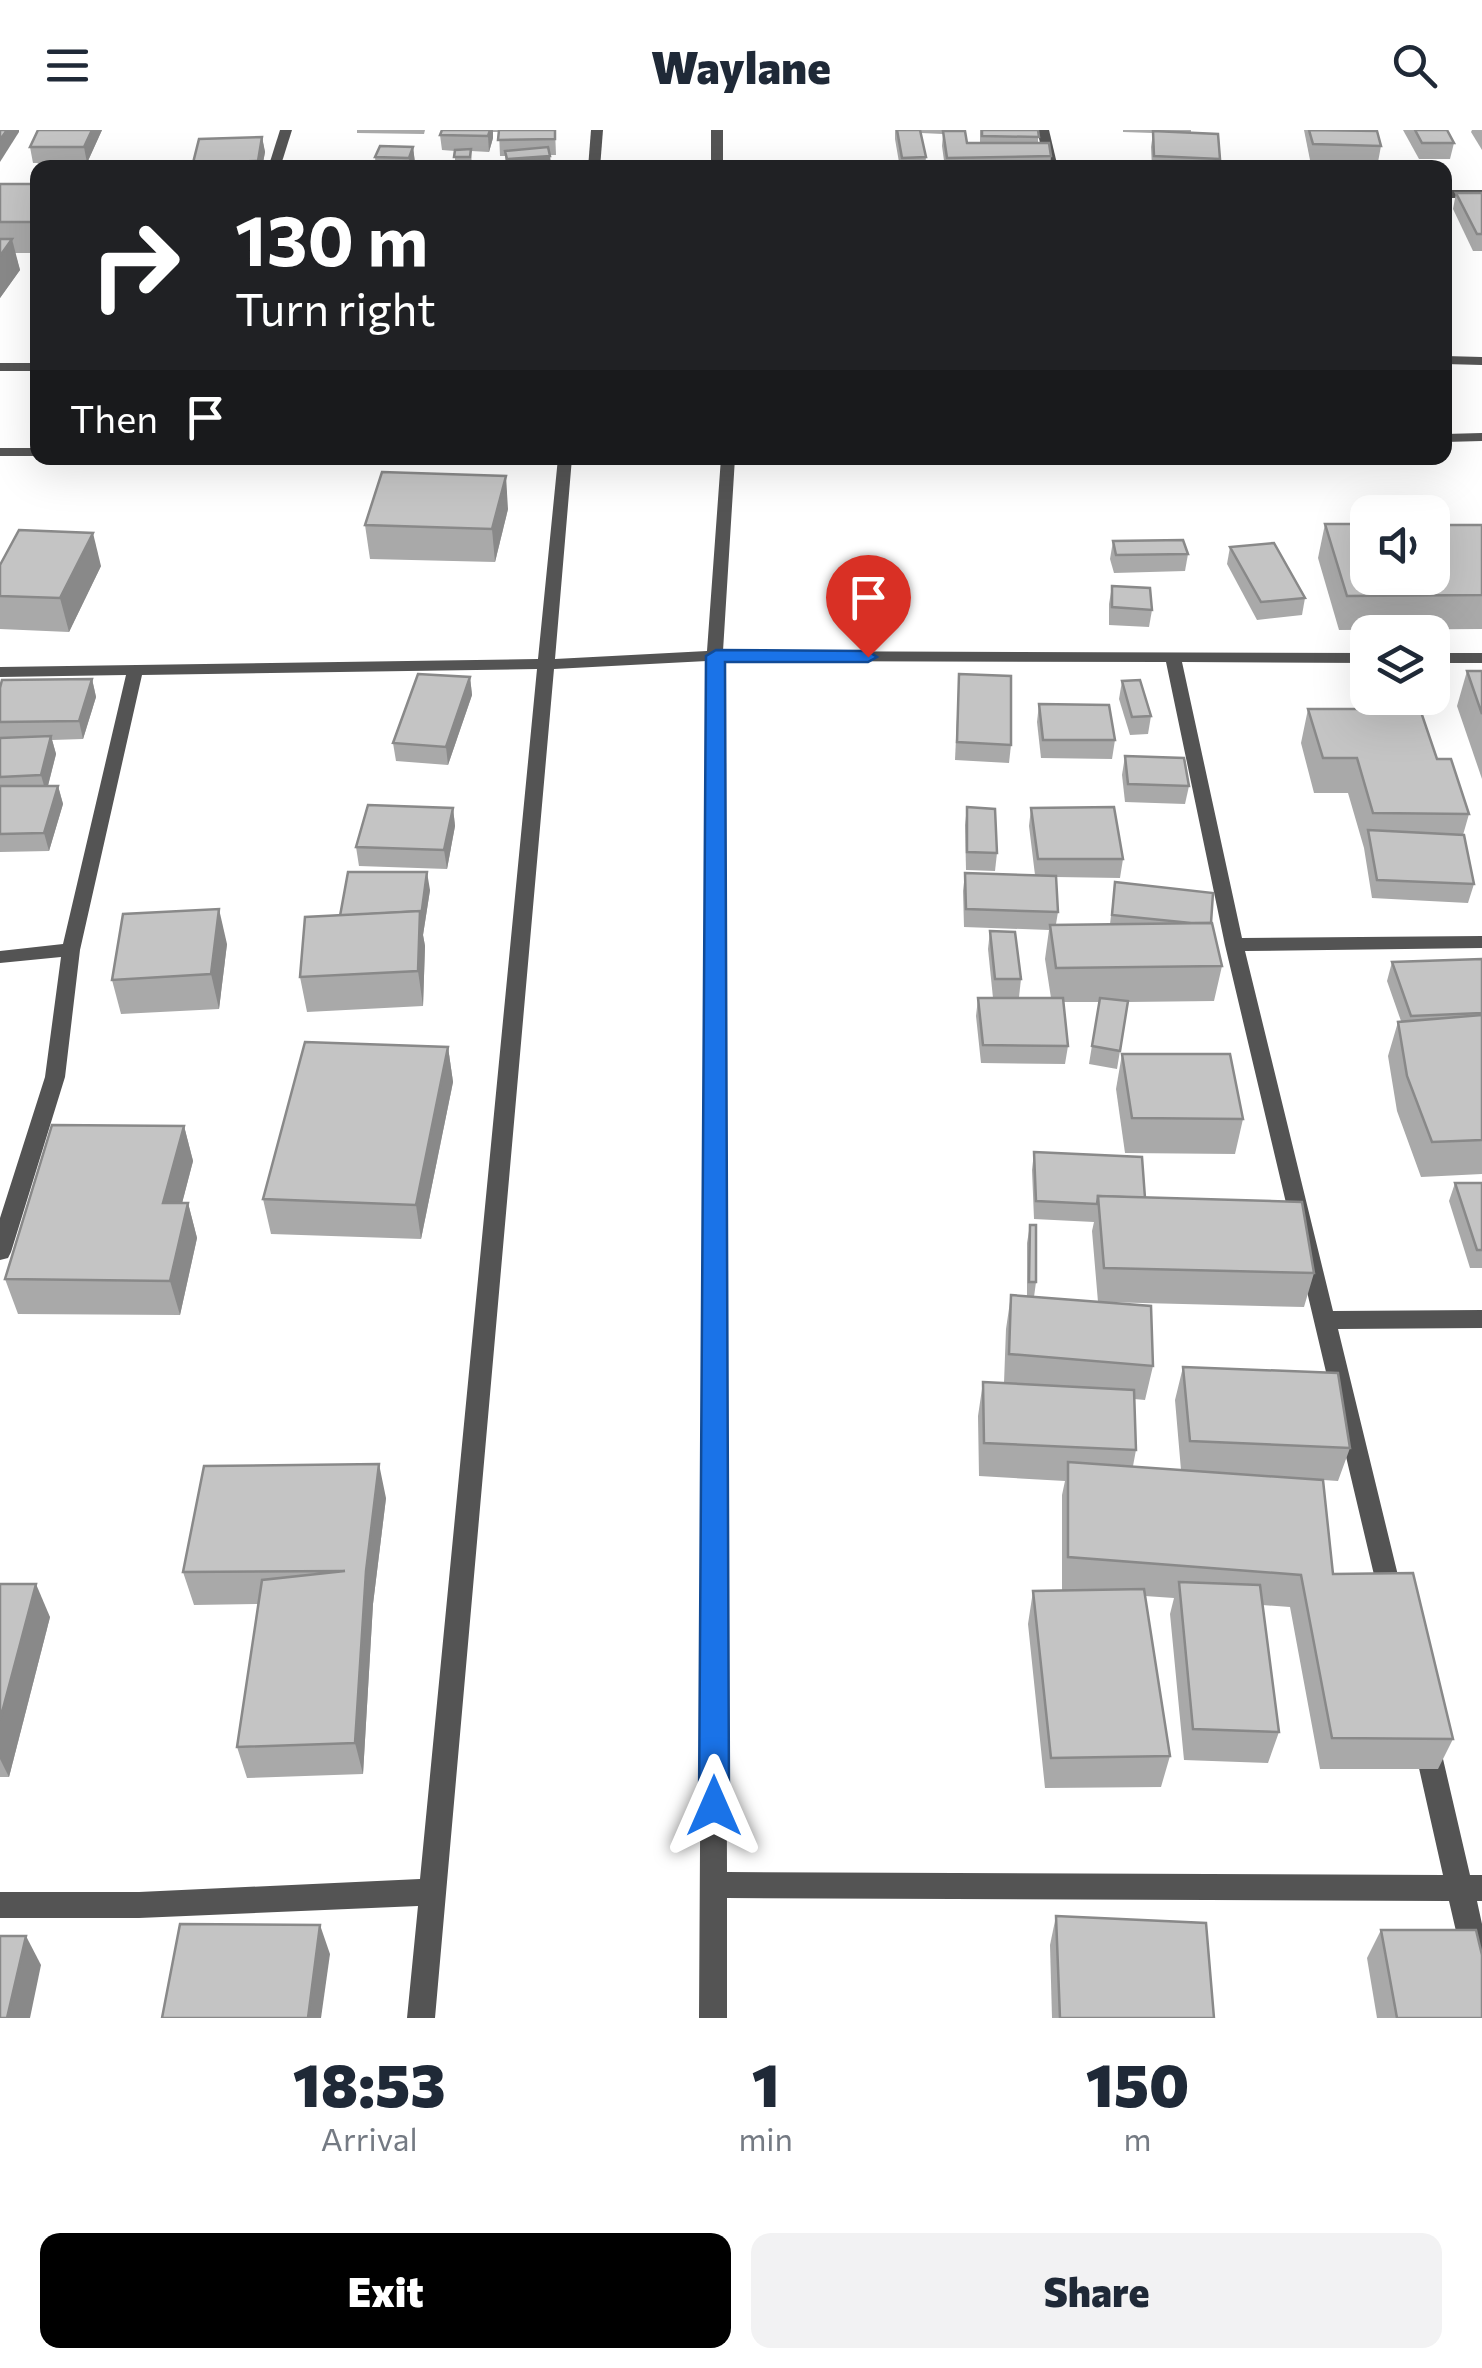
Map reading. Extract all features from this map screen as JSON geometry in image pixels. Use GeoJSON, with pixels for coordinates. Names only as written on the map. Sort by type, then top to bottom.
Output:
{"type":"FeatureCollection","features":[{"type":"Feature","properties":{"kind":"street"},"geometry":{"type":"LineString","coordinates":[[277,160],[286,130]]}},
{"type":"Feature","properties":{"kind":"street"},"geometry":{"type":"LineString","coordinates":[[595,160],[598,130]]}},
{"type":"Feature","properties":{"kind":"street"},"geometry":{"type":"LineString","coordinates":[[716,130],[716,160]]}},
{"type":"Feature","properties":{"kind":"street"},"geometry":{"type":"LineString","coordinates":[[1044,130],[1050,160]]}},
{"type":"Feature","properties":{"kind":"street"},"geometry":{"type":"LineString","coordinates":[[1452,194],[1482,194]]}},
{"type":"Feature","properties":{"kind":"street"},"geometry":{"type":"LineString","coordinates":[[1452,360],[1482,360]]}},
{"type":"Feature","properties":{"kind":"street"},"geometry":{"type":"LineString","coordinates":[[0,366],[30,366]]}},
{"type":"Feature","properties":{"kind":"street"},"geometry":{"type":"LineString","coordinates":[[1452,438],[1482,438]]}},
{"type":"Feature","properties":{"kind":"street"},"geometry":{"type":"LineString","coordinates":[[0,452],[30,452]]}},
{"type":"Feature","properties":{"kind":"street"},"geometry":{"type":"LineString","coordinates":[[421,2018],[564,465]]}},
{"type":"Feature","properties":{"kind":"street"},"geometry":{"type":"LineString","coordinates":[[714,2018],[716,656],[728,465]]}},
{"type":"Feature","properties":{"kind":"street"},"geometry":{"type":"LineString","coordinates":[[0,672],[547,664],[716,656],[1350,658]]}},
{"type":"Feature","properties":{"kind":"street"},"geometry":{"type":"LineString","coordinates":[[1173,658],[1234,946],[1398,1623]]}},
{"type":"Feature","properties":{"kind":"street"},"geometry":{"type":"LineString","coordinates":[[1450,658],[1482,658]]}},
{"type":"Feature","properties":{"kind":"street"},"geometry":{"type":"LineString","coordinates":[[0,1252],[55,1077],[71,950],[135,670]]}},
{"type":"Feature","properties":{"kind":"street"},"geometry":{"type":"LineString","coordinates":[[1234,946],[1482,942]]}},
{"type":"Feature","properties":{"kind":"street"},"geometry":{"type":"LineString","coordinates":[[0,958],[71,950]]}},
{"type":"Feature","properties":{"kind":"street"},"geometry":{"type":"LineString","coordinates":[[1326,1320],[1482,1320]]}},
{"type":"Feature","properties":{"kind":"street"},"geometry":{"type":"LineString","coordinates":[[1420,1718],[1471,1888],[1482,1983]]}},
{"type":"Feature","properties":{"kind":"street"},"geometry":{"type":"LineString","coordinates":[[714,1885],[1471,1888]]}},
{"type":"Feature","properties":{"kind":"street"},"geometry":{"type":"LineString","coordinates":[[0,1905],[139,1905],[432,1892]]}},
{"type":"Feature","properties":{"kind":"building"},"geometry":{"type":"Polygon","coordinates":[[[38,130],[92,130],[84,147],[30,147],[38,130]]]}},
{"type":"Feature","properties":{"kind":"building"},"geometry":{"type":"Polygon","coordinates":[[[442,130],[490,130],[488,136],[440,135],[442,130]]]}},
{"type":"Feature","properties":{"kind":"building"},"geometry":{"type":"Polygon","coordinates":[[[499,130],[555,130],[555,139],[498,140],[499,130]]]}},
{"type":"Feature","properties":{"kind":"building"},"geometry":{"type":"Polygon","coordinates":[[[897,130],[920,130],[926,157],[902,158],[897,130]]]}},
{"type":"Feature","properties":{"kind":"building"},"geometry":{"type":"Polygon","coordinates":[[[982,130],[1038,130],[1039,137],[982,136],[982,130]]]}},
{"type":"Feature","properties":{"kind":"building"},"geometry":{"type":"Polygon","coordinates":[[[1309,130],[1377,131],[1381,146],[1313,144],[1309,130]]]}},
{"type":"Feature","properties":{"kind":"building"},"geometry":{"type":"Polygon","coordinates":[[[1415,130],[1447,130],[1454,143],[1422,143],[1415,130]]]}},
{"type":"Feature","properties":{"kind":"building"},"geometry":{"type":"Polygon","coordinates":[[[943,131],[965,131],[967,143],[1049,143],[1051,156],[947,158],[943,131]]]}},
{"type":"Feature","properties":{"kind":"building"},"geometry":{"type":"Polygon","coordinates":[[[1153,131],[1218,134],[1220,159],[1154,156],[1153,131]]]}},
{"type":"Feature","properties":{"kind":"building"},"geometry":{"type":"Polygon","coordinates":[[[262,137],[258,160],[194,160],[199,139],[262,137]]]}},
{"type":"Feature","properties":{"kind":"building"},"geometry":{"type":"Polygon","coordinates":[[[380,146],[413,147],[409,158],[375,157],[380,146]]]}},
{"type":"Feature","properties":{"kind":"building"},"geometry":{"type":"Polygon","coordinates":[[[548,147],[550,156],[507,159],[505,151],[548,147]]]}},
{"type":"Feature","properties":{"kind":"building"},"geometry":{"type":"Polygon","coordinates":[[[471,149],[470,157],[454,157],[455,150],[471,149]]]}},
{"type":"Feature","properties":{"kind":"building"},"geometry":{"type":"Polygon","coordinates":[[[0,184],[30,184],[30,222],[0,222],[0,184]]]}},
{"type":"Feature","properties":{"kind":"building"},"geometry":{"type":"Polygon","coordinates":[[[1456,193],[1482,193],[1482,234],[1477,234],[1456,193]]]}},
{"type":"Feature","properties":{"kind":"building"},"geometry":{"type":"Polygon","coordinates":[[[0,239],[12,239],[0,256],[0,239]]]}},
{"type":"Feature","properties":{"kind":"building"},"geometry":{"type":"Polygon","coordinates":[[[382,472],[506,476],[492,529],[365,525],[382,472]]]}},
{"type":"Feature","properties":{"kind":"building"},"geometry":{"type":"Polygon","coordinates":[[[1325,524],[1350,524],[1350,595],[1450,595],[1450,525],[1482,525],[1482,595],[1347,596],[1325,524]]]}},
{"type":"Feature","properties":{"kind":"building"},"geometry":{"type":"Polygon","coordinates":[[[19,530],[93,533],[60,598],[0,596],[0,565],[19,530]]]}},
{"type":"Feature","properties":{"kind":"building"},"geometry":{"type":"Polygon","coordinates":[[[1183,540],[1188,554],[1116,555],[1113,541],[1183,540]]]}},
{"type":"Feature","properties":{"kind":"building"},"geometry":{"type":"Polygon","coordinates":[[[1274,543],[1305,598],[1261,602],[1230,547],[1274,543]]]}},
{"type":"Feature","properties":{"kind":"building"},"geometry":{"type":"Polygon","coordinates":[[[1112,586],[1150,588],[1152,610],[1112,607],[1112,586]]]}},
{"type":"Feature","properties":{"kind":"building"},"geometry":{"type":"Polygon","coordinates":[[[1467,671],[1482,671],[1482,714],[1467,671]]]}},
{"type":"Feature","properties":{"kind":"building"},"geometry":{"type":"Polygon","coordinates":[[[418,674],[470,677],[446,747],[393,743],[418,674]]]}},
{"type":"Feature","properties":{"kind":"building"},"geometry":{"type":"Polygon","coordinates":[[[959,674],[1011,676],[1011,745],[957,742],[959,674]]]}},
{"type":"Feature","properties":{"kind":"building"},"geometry":{"type":"Polygon","coordinates":[[[92,679],[79,721],[0,722],[2,680],[92,679]]]}},
{"type":"Feature","properties":{"kind":"building"},"geometry":{"type":"Polygon","coordinates":[[[1140,680],[1151,716],[1132,717],[1122,681],[1140,680]]]}},
{"type":"Feature","properties":{"kind":"building"},"geometry":{"type":"Polygon","coordinates":[[[1039,704],[1109,705],[1115,740],[1043,740],[1039,704]]]}},
{"type":"Feature","properties":{"kind":"building"},"geometry":{"type":"Polygon","coordinates":[[[1308,709],[1350,709],[1350,715],[1422,715],[1437,759],[1451,759],[1469,814],[1373,813],[1357,758],[1323,758],[1308,709]]]}},
{"type":"Feature","properties":{"kind":"building"},"geometry":{"type":"Polygon","coordinates":[[[51,736],[41,775],[0,777],[0,738],[51,736]]]}},
{"type":"Feature","properties":{"kind":"building"},"geometry":{"type":"Polygon","coordinates":[[[1125,756],[1184,758],[1189,786],[1128,784],[1125,756]]]}},
{"type":"Feature","properties":{"kind":"building"},"geometry":{"type":"Polygon","coordinates":[[[0,786],[58,786],[44,833],[0,834],[0,786]]]}},
{"type":"Feature","properties":{"kind":"building"},"geometry":{"type":"Polygon","coordinates":[[[368,805],[453,808],[444,850],[356,847],[368,805]]]}},
{"type":"Feature","properties":{"kind":"building"},"geometry":{"type":"Polygon","coordinates":[[[967,807],[995,809],[997,853],[967,852],[967,807]]]}},
{"type":"Feature","properties":{"kind":"building"},"geometry":{"type":"Polygon","coordinates":[[[1114,807],[1123,859],[1038,859],[1031,808],[1114,807]]]}},
{"type":"Feature","properties":{"kind":"building"},"geometry":{"type":"Polygon","coordinates":[[[1368,830],[1464,835],[1474,884],[1377,880],[1368,830]]]}},
{"type":"Feature","properties":{"kind":"building"},"geometry":{"type":"Polygon","coordinates":[[[348,872],[427,872],[421,917],[420,911],[340,916],[348,872]]]}},
{"type":"Feature","properties":{"kind":"building"},"geometry":{"type":"Polygon","coordinates":[[[965,873],[1056,876],[1058,912],[966,909],[965,873]]]}},
{"type":"Feature","properties":{"kind":"building"},"geometry":{"type":"Polygon","coordinates":[[[1115,882],[1213,893],[1211,923],[1112,915],[1115,882]]]}},
{"type":"Feature","properties":{"kind":"building"},"geometry":{"type":"Polygon","coordinates":[[[219,909],[211,974],[112,980],[123,914],[219,909]]]}},
{"type":"Feature","properties":{"kind":"building"},"geometry":{"type":"Polygon","coordinates":[[[420,911],[418,971],[300,977],[305,917],[420,911]]]}},
{"type":"Feature","properties":{"kind":"building"},"geometry":{"type":"Polygon","coordinates":[[[1212,923],[1222,966],[1056,968],[1050,925],[1212,923]]]}},
{"type":"Feature","properties":{"kind":"building"},"geometry":{"type":"Polygon","coordinates":[[[990,931],[1015,932],[1021,979],[995,979],[990,931]]]}},
{"type":"Feature","properties":{"kind":"building"},"geometry":{"type":"Polygon","coordinates":[[[1482,959],[1482,1013],[1411,1016],[1392,962],[1482,959]]]}},
{"type":"Feature","properties":{"kind":"building"},"geometry":{"type":"Polygon","coordinates":[[[978,998],[1063,998],[1068,1046],[983,1045],[978,998]]]}},
{"type":"Feature","properties":{"kind":"building"},"geometry":{"type":"Polygon","coordinates":[[[1100,998],[1128,1001],[1120,1051],[1092,1046],[1100,998]]]}},
{"type":"Feature","properties":{"kind":"building"},"geometry":{"type":"Polygon","coordinates":[[[1482,1015],[1482,1140],[1432,1142],[1407,1076],[1398,1022],[1482,1015]]]}},
{"type":"Feature","properties":{"kind":"building"},"geometry":{"type":"Polygon","coordinates":[[[305,1042],[448,1047],[416,1205],[263,1199],[305,1042]]]}},
{"type":"Feature","properties":{"kind":"building"},"geometry":{"type":"Polygon","coordinates":[[[1122,1054],[1230,1054],[1243,1119],[1132,1118],[1122,1054]]]}},
{"type":"Feature","properties":{"kind":"building"},"geometry":{"type":"Polygon","coordinates":[[[52,1125],[184,1126],[163,1203],[188,1203],[170,1281],[5,1279],[52,1125]]]}},
{"type":"Feature","properties":{"kind":"building"},"geometry":{"type":"Polygon","coordinates":[[[1034,1152],[1142,1157],[1145,1198],[1098,1196],[1097,1204],[1036,1201],[1034,1152]]]}},
{"type":"Feature","properties":{"kind":"building"},"geometry":{"type":"Polygon","coordinates":[[[1455,1183],[1482,1183],[1482,1250],[1477,1250],[1455,1183]]]}},
{"type":"Feature","properties":{"kind":"building"},"geometry":{"type":"Polygon","coordinates":[[[1098,1196],[1302,1202],[1314,1273],[1104,1268],[1098,1196]]]}},
{"type":"Feature","properties":{"kind":"building"},"geometry":{"type":"Polygon","coordinates":[[[1030,1225],[1036,1225],[1036,1282],[1029,1282],[1030,1225]]]}},
{"type":"Feature","properties":{"kind":"building"},"geometry":{"type":"Polygon","coordinates":[[[1011,1295],[1151,1306],[1153,1366],[1009,1354],[1011,1295]]]}},
{"type":"Feature","properties":{"kind":"building"},"geometry":{"type":"Polygon","coordinates":[[[1183,1367],[1338,1373],[1350,1448],[1190,1441],[1183,1367]]]}},
{"type":"Feature","properties":{"kind":"building"},"geometry":{"type":"Polygon","coordinates":[[[983,1382],[1134,1390],[1136,1450],[984,1443],[983,1382]]]}},
{"type":"Feature","properties":{"kind":"building"},"geometry":{"type":"Polygon","coordinates":[[[1068,1462],[1323,1480],[1333,1574],[1413,1573],[1453,1739],[1332,1738],[1301,1575],[1068,1557],[1068,1462]]]}},
{"type":"Feature","properties":{"kind":"building"},"geometry":{"type":"Polygon","coordinates":[[[379,1464],[366,1571],[355,1743],[237,1747],[262,1580],[345,1571],[183,1572],[204,1466],[379,1464]]]}},
{"type":"Feature","properties":{"kind":"building"},"geometry":{"type":"Polygon","coordinates":[[[1179,1582],[1260,1585],[1279,1732],[1193,1729],[1179,1582]]]}},
{"type":"Feature","properties":{"kind":"building"},"geometry":{"type":"Polygon","coordinates":[[[0,1584],[36,1584],[0,1720],[0,1584]]]}},
{"type":"Feature","properties":{"kind":"building"},"geometry":{"type":"Polygon","coordinates":[[[1144,1589],[1170,1756],[1051,1758],[1033,1591],[1144,1589]]]}},
{"type":"Feature","properties":{"kind":"building"},"geometry":{"type":"Polygon","coordinates":[[[1056,1916],[1206,1923],[1214,2018],[1060,2018],[1056,1916]]]}},
{"type":"Feature","properties":{"kind":"building"},"geometry":{"type":"Polygon","coordinates":[[[180,1924],[320,1925],[308,2018],[162,2018],[180,1924]]]}},
{"type":"Feature","properties":{"kind":"building"},"geometry":{"type":"Polygon","coordinates":[[[1381,1930],[1476,1930],[1482,1955],[1482,2018],[1397,2018],[1381,1930]]]}},
{"type":"Feature","properties":{"kind":"building"},"geometry":{"type":"Polygon","coordinates":[[[0,1936],[26,1936],[7,2018],[0,2018],[0,1936]]]}},
{"type":"Feature","properties":{"kind":"route"},"geometry":{"type":"LineString","coordinates":[[714,1806],[716,656],[868,657]]}}]}
